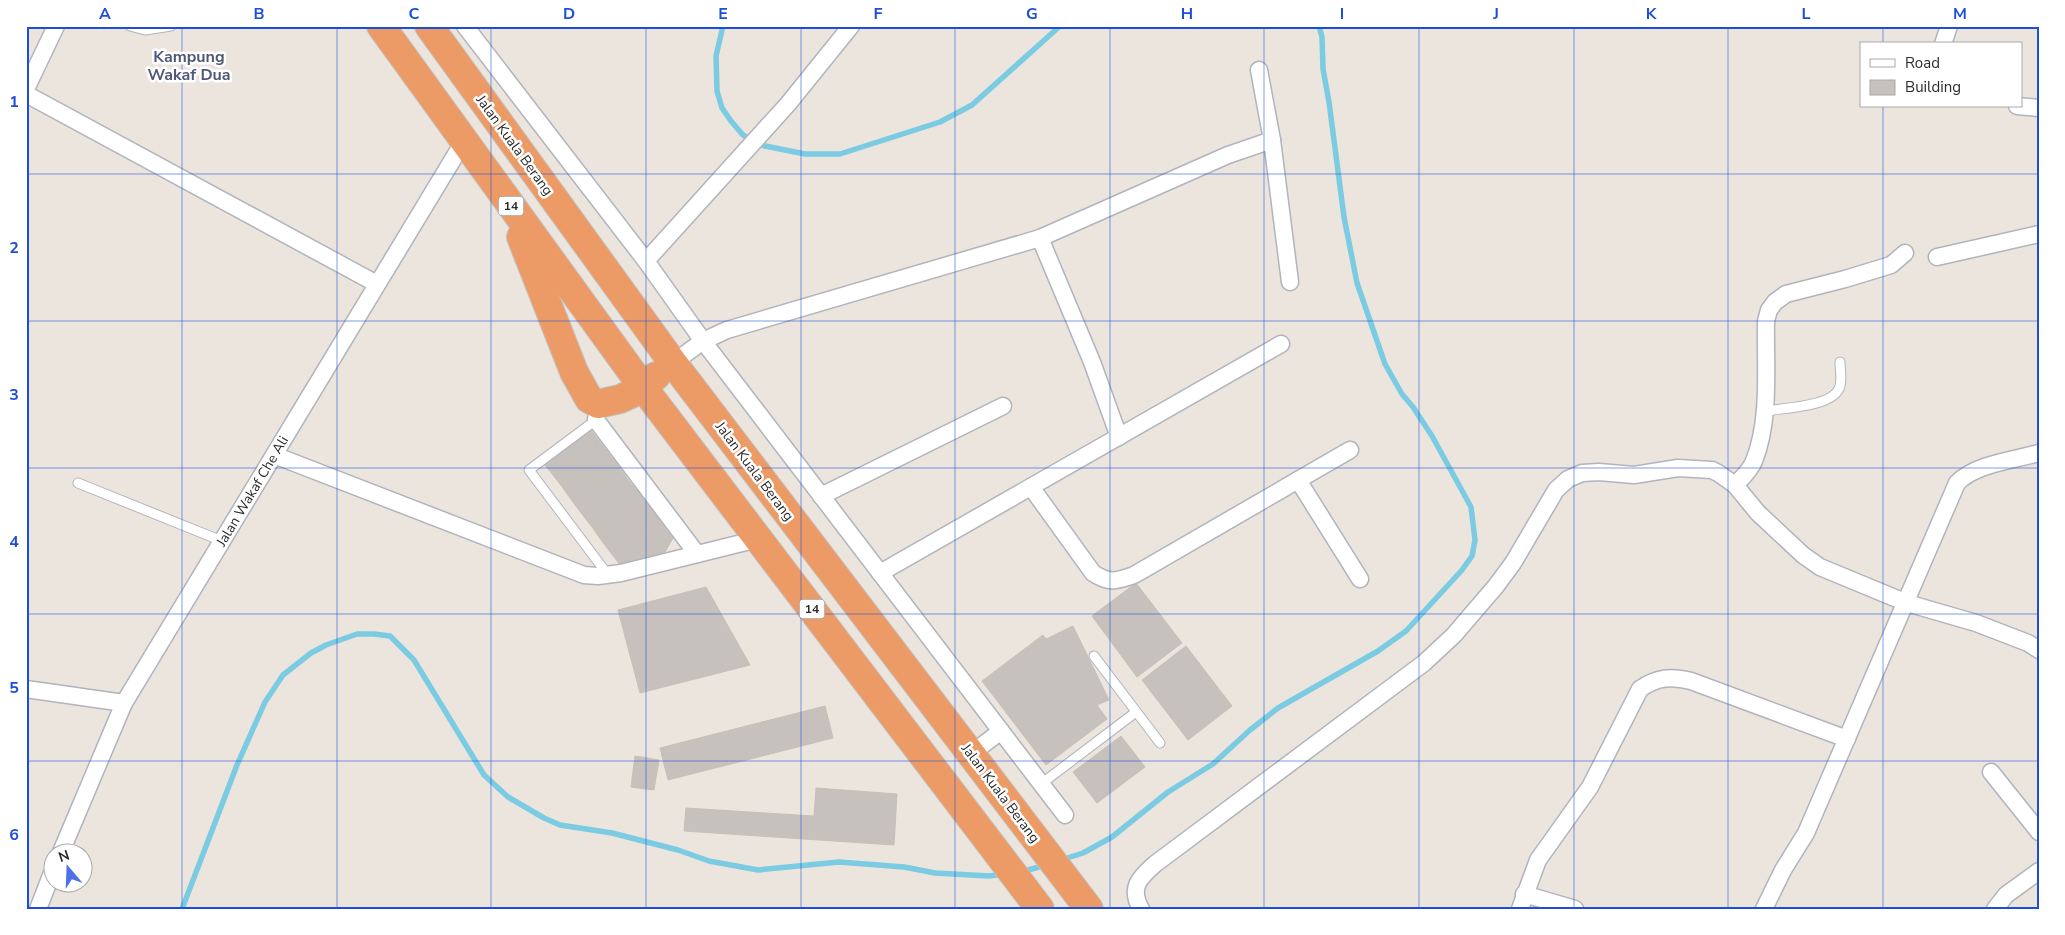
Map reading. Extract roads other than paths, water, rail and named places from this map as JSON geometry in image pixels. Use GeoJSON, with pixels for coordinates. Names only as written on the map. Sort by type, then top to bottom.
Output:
{"type":"FeatureCollection","features":[{"type":"Feature","properties":{"kind":"highway","name":"14"},"geometry":{"type":"LineString","coordinates":[[381,26],[642,386],[1040,909]]}},
{"type":"Feature","properties":{"kind":"highway","name":"Jalan Kuala Berang"},"geometry":{"type":"LineString","coordinates":[[429,26],[673,363],[1088,907]]}},
{"type":"Feature","properties":{"kind":"highway"},"geometry":{"type":"LineString","coordinates":[[507,201],[580,386],[597,412],[642,386],[673,363]]}},
{"type":"Feature","properties":{"kind":"street"},"geometry":{"type":"LineString","coordinates":[[26,89],[56,26]]}},
{"type":"Feature","properties":{"kind":"street"},"geometry":{"type":"LineString","coordinates":[[646,261],[788,104],[851,26]]}},
{"type":"Feature","properties":{"kind":"street"},"geometry":{"type":"LineString","coordinates":[[1944,42],[1949,26]]}},
{"type":"Feature","properties":{"kind":"street"},"geometry":{"type":"LineString","coordinates":[[466,27],[646,261],[703,341],[1065,815]]}},
{"type":"Feature","properties":{"kind":"street"},"geometry":{"type":"LineString","coordinates":[[1259,70],[1272,140],[1290,282]]}},
{"type":"Feature","properties":{"kind":"street"},"geometry":{"type":"LineString","coordinates":[[26,94],[377,284]]}},
{"type":"Feature","properties":{"kind":"street"},"geometry":{"type":"LineString","coordinates":[[2022,106],[2039,108]]}},
{"type":"Feature","properties":{"kind":"street"},"geometry":{"type":"LineString","coordinates":[[673,363],[703,341],[726,330],[1040,238],[1228,155],[1272,140]]}},
{"type":"Feature","properties":{"kind":"street","name":"Jalan Wakaf Che Ali"},"geometry":{"type":"LineString","coordinates":[[65,842],[124,703],[464,141]]}},
{"type":"Feature","properties":{"kind":"street"},"geometry":{"type":"LineString","coordinates":[[1937,258],[2039,234]]}},
{"type":"Feature","properties":{"kind":"street"},"geometry":{"type":"LineString","coordinates":[[1040,238],[1092,362],[1119,437]]}},
{"type":"Feature","properties":{"kind":"street"},"geometry":{"type":"LineString","coordinates":[[1734,485],[1749,470],[1754,461],[1765,411],[1766,321],[1769,310],[1775,302],[1786,294],[1891,265],[1905,253]]}},
{"type":"Feature","properties":{"kind":"street"},"geometry":{"type":"LineString","coordinates":[[880,573],[1281,344]]}},
{"type":"Feature","properties":{"kind":"street"},"geometry":{"type":"LineString","coordinates":[[821,496],[1003,406]]}},
{"type":"Feature","properties":{"kind":"street"},"geometry":{"type":"LineString","coordinates":[[597,412],[697,554]]}},
{"type":"Feature","properties":{"kind":"street"},"geometry":{"type":"LineString","coordinates":[[1031,487],[1093,574],[1105,581],[1118,581],[1134,575],[1350,450]]}},
{"type":"Feature","properties":{"kind":"street"},"geometry":{"type":"LineString","coordinates":[[1764,909],[1783,870],[1806,833],[1958,483],[1965,475],[1976,470],[2039,453]]}},
{"type":"Feature","properties":{"kind":"street"},"geometry":{"type":"LineString","coordinates":[[274,455],[584,575],[608,575],[758,539]]}},
{"type":"Feature","properties":{"kind":"street"},"geometry":{"type":"LineString","coordinates":[[1141,909],[1135,898],[1137,885],[1143,874],[1424,663],[1454,634],[1513,563],[1556,490],[1568,479],[1582,473],[1599,472],[1634,475],[1678,468],[1712,470],[1734,485],[1758,513],[1803,555],[1835,574],[1907,603],[2035,642]]}},
{"type":"Feature","properties":{"kind":"street"},"geometry":{"type":"LineString","coordinates":[[1298,480],[1360,579]]}},
{"type":"Feature","properties":{"kind":"street"},"geometry":{"type":"LineString","coordinates":[[1575,909],[1522,902],[1538,860],[1582,799],[1640,689],[1649,683],[1663,678],[1677,677],[1847,739]]}},
{"type":"Feature","properties":{"kind":"street"},"geometry":{"type":"LineString","coordinates":[[26,689],[124,703]]}},
{"type":"Feature","properties":{"kind":"street"},"geometry":{"type":"LineString","coordinates":[[971,754],[1001,731]]}},
{"type":"Feature","properties":{"kind":"street"},"geometry":{"type":"LineString","coordinates":[[1991,772],[2039,832]]}},
{"type":"Feature","properties":{"kind":"street"},"geometry":{"type":"LineString","coordinates":[[1995,909],[2006,895],[2039,871]]}},
{"type":"Feature","properties":{"kind":"street"},"geometry":{"type":"LineString","coordinates":[[38,909],[45,892]]}},
{"type":"Feature","properties":{"kind":"lane"},"geometry":{"type":"LineString","coordinates":[[130,26],[145,30],[172,26]]}},
{"type":"Feature","properties":{"kind":"lane"},"geometry":{"type":"LineString","coordinates":[[1765,411],[1816,404],[1830,399],[1840,387],[1840,362]]}},
{"type":"Feature","properties":{"kind":"lane"},"geometry":{"type":"LineString","coordinates":[[597,412],[529,470],[608,575]]}},
{"type":"Feature","properties":{"kind":"lane"},"geometry":{"type":"LineString","coordinates":[[78,483],[222,541]]}},
{"type":"Feature","properties":{"kind":"lane"},"geometry":{"type":"LineString","coordinates":[[1094,656],[1160,743]]}},
{"type":"Feature","properties":{"kind":"lane"},"geometry":{"type":"LineString","coordinates":[[1041,784],[1136,712]]}},
{"type":"Feature","properties":{"kind":"waterway"},"geometry":{"type":"LineString","coordinates":[[723,26],[716,56],[717,91],[722,108],[742,134],[755,144],[805,154],[840,154],[940,122],[972,105],[1060,26]]}},
{"type":"Feature","properties":{"kind":"waterway"},"geometry":{"type":"LineString","coordinates":[[1061,860],[1083,853],[1112,837],[1168,792],[1213,764],[1250,730],[1278,708],[1378,651],[1406,631],[1462,570],[1472,556],[1475,540],[1471,507],[1432,436],[1402,394],[1385,364],[1357,283],[1344,217],[1323,69],[1322,37],[1319,26]]}},
{"type":"Feature","properties":{"kind":"waterway"},"geometry":{"type":"LineString","coordinates":[[182,909],[237,765],[265,702],[283,675],[311,653],[326,645],[357,634],[390,636],[414,660],[484,775],[508,797],[560,825],[612,833],[678,850],[709,861],[758,870],[839,862],[904,867],[935,873],[989,876],[1004,874]]}},
{"type":"Feature","properties":{"kind":"waterway"},"geometry":{"type":"LineString","coordinates":[[1021,872],[1046,865]]}},
{"type":"Feature","properties":{"kind":"district","name":"Kampung Wakaf Dua"},"geometry":{"type":"Point","coordinates":[189,65]}}]}
